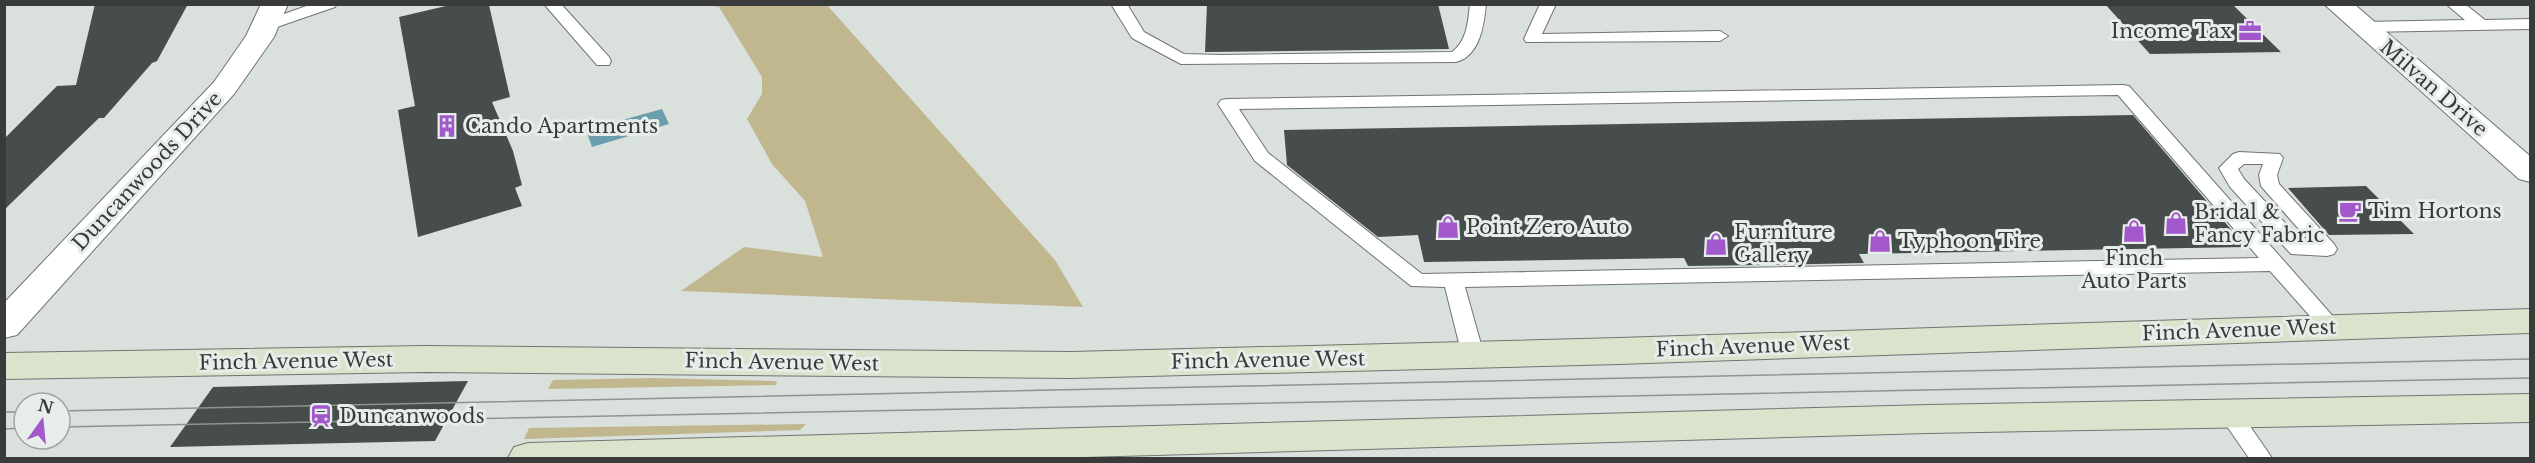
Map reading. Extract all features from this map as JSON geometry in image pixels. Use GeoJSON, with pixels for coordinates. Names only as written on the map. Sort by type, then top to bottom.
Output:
{"type":"FeatureCollection","features":[{"type":"Feature","properties":{"kind":"main road","name":"Finch Avenue West"},"geometry":{"type":"LineString","coordinates":[[4,366],[365,359],[675,360],[947,366],[1068,365],[1473,355],[2530,321]]}},
{"type":"Feature","properties":{"kind":"main road"},"geometry":{"type":"LineString","coordinates":[[528,459],[2228,412],[2530,408]]}},
{"type":"Feature","properties":{"kind":"street","name":"Milvan Drive"},"geometry":{"type":"LineString","coordinates":[[2337,4],[2530,171]]}},
{"type":"Feature","properties":{"kind":"street","name":"Duncanwoods Drive"},"geometry":{"type":"LineString","coordinates":[[4,326],[224,88],[270,15]]}},
{"type":"Feature","properties":{"kind":"lane"},"geometry":{"type":"LineString","coordinates":[[270,15],[329,4]]}},
{"type":"Feature","properties":{"kind":"lane"},"geometry":{"type":"LineString","coordinates":[[552,4],[603,61]]}},
{"type":"Feature","properties":{"kind":"lane"},"geometry":{"type":"LineString","coordinates":[[1119,4],[1138,35],[1172,54],[1181,58],[1221,60],[1456,57],[1466,51],[1476,28],[1478,4]]}},
{"type":"Feature","properties":{"kind":"lane"},"geometry":{"type":"LineString","coordinates":[[1548,4],[1532,39],[1720,36]]}},
{"type":"Feature","properties":{"kind":"lane"},"geometry":{"type":"LineString","coordinates":[[2454,4],[2481,25]]}},
{"type":"Feature","properties":{"kind":"lane"},"geometry":{"type":"LineString","coordinates":[[2364,27],[2530,24]]}},
{"type":"Feature","properties":{"kind":"lane"},"geometry":{"type":"LineString","coordinates":[[2273,264],[1418,281],[1261,157],[1227,104],[2123,90],[2273,264],[2331,327]]}},
{"type":"Feature","properties":{"kind":"lane"},"geometry":{"type":"LineString","coordinates":[[2239,158],[2274,158],[2268,175],[2271,186],[2327,249],[2298,249],[2237,183],[2228,168],[2239,158]]}},
{"type":"Feature","properties":{"kind":"lane"},"geometry":{"type":"LineString","coordinates":[[1453,280],[1473,355]]}},
{"type":"Feature","properties":{"kind":"lane"},"geometry":{"type":"LineString","coordinates":[[2228,412],[2261,459]]}},
{"type":"Feature","properties":{"kind":"shaded area"},"geometry":{"type":"Polygon","coordinates":[[[826,4],[1055,260],[1083,307],[681,291],[744,247],[823,257],[805,201],[772,164],[747,119],[762,94],[762,77],[719,7],[705,5],[826,4]]]}},
{"type":"Feature","properties":{"kind":"shaded area"},"geometry":{"type":"Polygon","coordinates":[[[653,378],[777,382],[776,385],[548,389],[553,380],[653,378]]]}},
{"type":"Feature","properties":{"kind":"shaded area"},"geometry":{"type":"Polygon","coordinates":[[[806,424],[800,430],[524,439],[529,428],[806,424]]]}},
{"type":"Feature","properties":{"kind":"water"},"geometry":{"type":"Polygon","coordinates":[[[662,109],[669,124],[592,147],[586,130],[662,109]]]}},
{"type":"Feature","properties":{"kind":"building"},"geometry":{"type":"Polygon","coordinates":[[[95,4],[188,4],[157,61],[152,63],[104,118],[99,118],[4,210],[4,139],[57,86],[76,85],[95,4]]]}},
{"type":"Feature","properties":{"kind":"building"},"geometry":{"type":"Polygon","coordinates":[[[1207,4],[1438,4],[1449,49],[1205,52],[1207,4]]]}},
{"type":"Feature","properties":{"kind":"building"},"geometry":{"type":"Polygon","coordinates":[[[2105,4],[2232,4],[2281,52],[2150,54],[2105,4]]]}},
{"type":"Feature","properties":{"kind":"building","name":"Cando Apartments"},"geometry":{"type":"Polygon","coordinates":[[[450,5],[489,5],[510,97],[492,102],[513,151],[522,185],[515,188],[522,206],[418,237],[398,110],[415,106],[399,17],[450,5]]]}},
{"type":"Feature","properties":{"kind":"building"},"geometry":{"type":"Polygon","coordinates":[[[2133,115],[2246,247],[1859,254],[1864,263],[1765,265],[1688,266],[1684,258],[1424,262],[1418,235],[1378,237],[1287,165],[1284,130],[2133,115]]]}},
{"type":"Feature","properties":{"kind":"building","name":"Tim Hortons"},"geometry":{"type":"Polygon","coordinates":[[[2366,186],[2414,234],[2329,235],[2288,188],[2366,186]]]}},
{"type":"Feature","properties":{"kind":"building"},"geometry":{"type":"Polygon","coordinates":[[[468,381],[435,441],[170,447],[213,387],[468,381]]]}},
{"type":"Feature","properties":{"kind":"tram line"},"geometry":{"type":"LineString","coordinates":[[72,411],[2530,359]]}},
{"type":"Feature","properties":{"kind":"tram line"},"geometry":{"type":"LineString","coordinates":[[72,427],[2530,378]]}},
{"type":"Feature","properties":{"kind":"tram line"},"geometry":{"type":"LineString","coordinates":[[4,412],[12,412]]}},
{"type":"Feature","properties":{"kind":"tram line"},"geometry":{"type":"LineString","coordinates":[[4,429],[12,429]]}},
{"type":"Feature","properties":{"kind":"place","name":"Income Tax"},"geometry":{"type":"Point","coordinates":[2250,31]}},
{"type":"Feature","properties":{"kind":"place","name":"Cando Apartments"},"geometry":{"type":"Point","coordinates":[447,126]}},
{"type":"Feature","properties":{"kind":"place","name":"Tim Hortons"},"geometry":{"type":"Point","coordinates":[2350,211]}},
{"type":"Feature","properties":{"kind":"place","name":"Bridal & Fancy Fabric"},"geometry":{"type":"Point","coordinates":[2176,223]}},
{"type":"Feature","properties":{"kind":"place","name":"Point Zero Auto"},"geometry":{"type":"Point","coordinates":[1448,227]}},
{"type":"Feature","properties":{"kind":"place","name":"Finch Auto Parts"},"geometry":{"type":"Point","coordinates":[2134,231]}},
{"type":"Feature","properties":{"kind":"place","name":"Typhoon Tire"},"geometry":{"type":"Point","coordinates":[1880,241]}},
{"type":"Feature","properties":{"kind":"place","name":"Furniture Gallery"},"geometry":{"type":"Point","coordinates":[1716,244]}},
{"type":"Feature","properties":{"kind":"place","name":"Duncanwoods"},"geometry":{"type":"Point","coordinates":[321,416]}}]}
